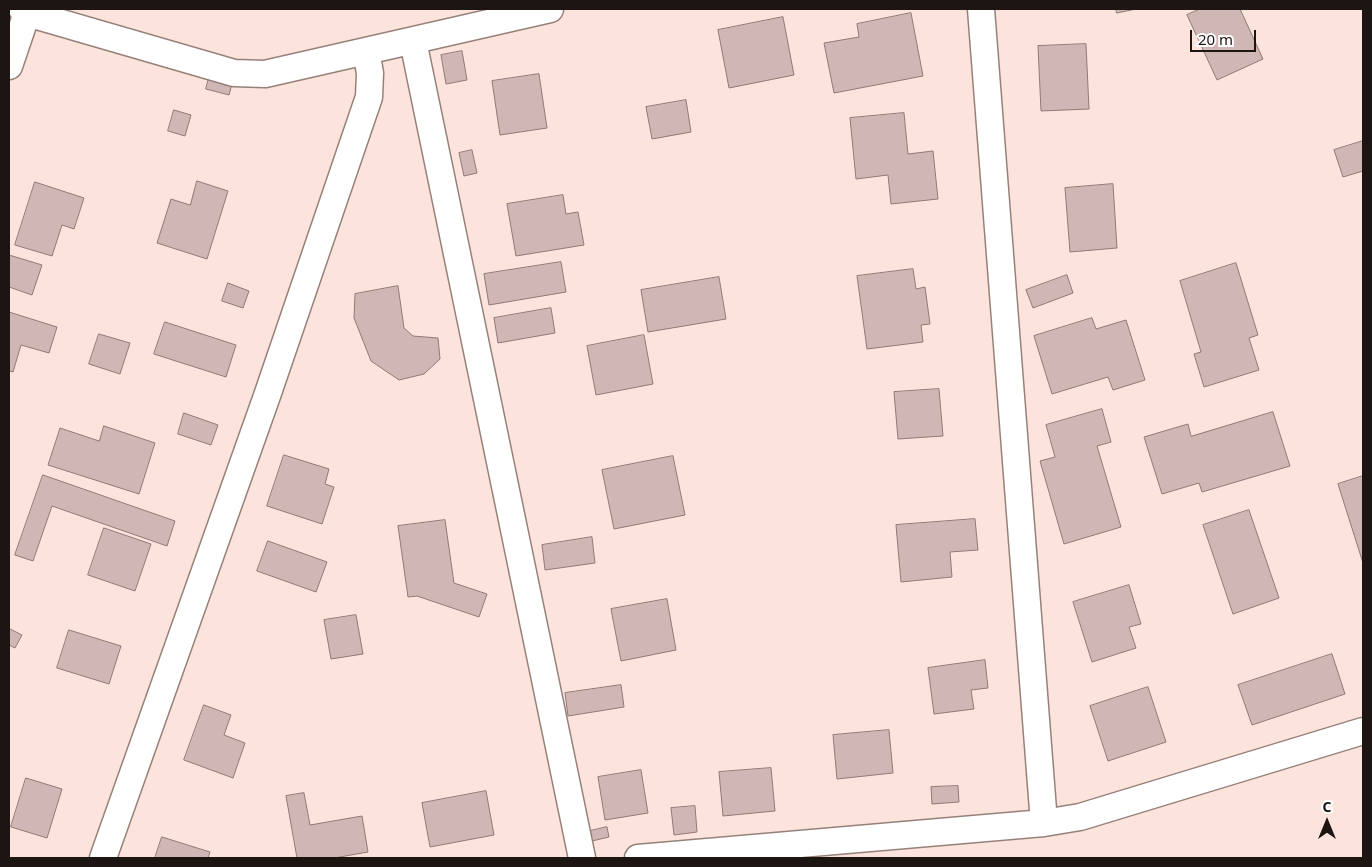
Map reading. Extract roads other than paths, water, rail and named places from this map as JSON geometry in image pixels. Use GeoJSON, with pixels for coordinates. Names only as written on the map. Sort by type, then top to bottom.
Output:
{"type":"FeatureCollection","features":[{"type":"Feature","properties":{"kind":"street"},"geometry":{"type":"LineString","coordinates":[[9,66],[24,11],[234,74],[265,74],[550,9]]}},
{"type":"Feature","properties":{"kind":"street"},"geometry":{"type":"LineString","coordinates":[[981,9],[1044,823]]}},
{"type":"Feature","properties":{"kind":"street"},"geometry":{"type":"LineString","coordinates":[[412,41],[582,858]]}},
{"type":"Feature","properties":{"kind":"street"},"geometry":{"type":"LineString","coordinates":[[103,858],[272,384],[369,97],[370,73],[366,51]]}},
{"type":"Feature","properties":{"kind":"street"},"geometry":{"type":"LineString","coordinates":[[638,858],[1044,823],[1080,817],[1363,731]]}}]}
